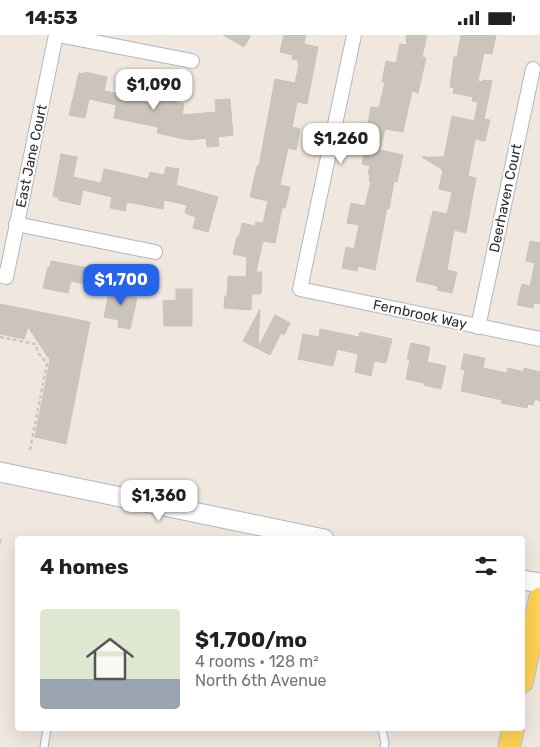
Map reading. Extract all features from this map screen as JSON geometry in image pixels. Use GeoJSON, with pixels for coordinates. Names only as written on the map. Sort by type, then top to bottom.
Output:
{"type":"FeatureCollection","features":[{"type":"Feature","properties":{"kind":"main road"},"geometry":{"type":"LineString","coordinates":[[0,472],[269,530],[306,536]]}},
{"type":"Feature","properties":{"kind":"main road"},"geometry":{"type":"LineString","coordinates":[[525,580],[540,583]]}},
{"type":"Feature","properties":{"kind":"main road"},"geometry":{"type":"LineString","coordinates":[[525,668],[540,597]]}},
{"type":"Feature","properties":{"kind":"main road"},"geometry":{"type":"LineString","coordinates":[[509,747],[513,731]]}},
{"type":"Feature","properties":{"kind":"street"},"geometry":{"type":"LineString","coordinates":[[57,35],[192,61]]}},
{"type":"Feature","properties":{"kind":"street","name":"East Jane Court"},"geometry":{"type":"LineString","coordinates":[[3,276],[57,35]]}},
{"type":"Feature","properties":{"kind":"street","name":"Fernbrook Way"},"geometry":{"type":"LineString","coordinates":[[354,35],[300,289],[540,339]]}},
{"type":"Feature","properties":{"kind":"street","name":"Deerhaven Court"},"geometry":{"type":"LineString","coordinates":[[478,327],[533,69]]}},
{"type":"Feature","properties":{"kind":"street"},"geometry":{"type":"LineString","coordinates":[[16,224],[155,252]]}},
{"type":"Feature","properties":{"kind":"lane"},"geometry":{"type":"LineString","coordinates":[[44,747],[47,731]]}},
{"type":"Feature","properties":{"kind":"lane"},"geometry":{"type":"LineString","coordinates":[[382,731],[384,747]]}},
{"type":"Feature","properties":{"kind":"path"},"geometry":{"type":"LineString","coordinates":[[0,337],[36,344],[39,354],[48,363],[30,450]]}},
{"type":"Feature","properties":{"kind":"path"},"geometry":{"type":"LineString","coordinates":[[0,539],[0,546]]}},
{"type":"Feature","properties":{"kind":"building"},"geometry":{"type":"Polygon","coordinates":[[[223,35],[251,35],[244,47],[223,35]]]}},
{"type":"Feature","properties":{"kind":"building"},"geometry":{"type":"Polygon","coordinates":[[[284,35],[306,35],[304,44],[318,47],[307,104],[297,102],[292,127],[300,129],[296,150],[288,148],[280,185],[290,187],[285,208],[282,208],[275,243],[263,241],[256,272],[262,272],[261,294],[252,294],[251,310],[224,308],[228,276],[246,277],[247,257],[233,254],[242,223],[255,226],[256,222],[263,223],[268,201],[250,197],[257,166],[259,166],[275,79],[295,83],[299,64],[298,60],[292,59],[293,55],[280,52],[284,35]]]}},
{"type":"Feature","properties":{"kind":"building"},"geometry":{"type":"Polygon","coordinates":[[[406,35],[427,35],[422,57],[426,58],[418,93],[412,91],[403,132],[385,129],[380,150],[403,155],[397,182],[394,181],[389,209],[387,208],[375,270],[358,266],[357,271],[342,268],[346,247],[354,249],[359,225],[347,223],[351,203],[365,206],[371,181],[369,181],[370,174],[368,174],[370,166],[362,164],[370,128],[367,128],[371,107],[379,108],[385,82],[382,82],[386,61],[396,63],[400,44],[407,45],[406,35]]]}},
{"type":"Feature","properties":{"kind":"building"},"geometry":{"type":"Polygon","coordinates":[[[461,35],[496,35],[492,54],[484,53],[478,81],[492,81],[484,119],[490,120],[485,141],[475,139],[468,176],[476,178],[466,233],[454,230],[447,270],[457,272],[452,293],[437,290],[438,286],[416,281],[433,211],[447,214],[452,192],[439,189],[443,170],[422,157],[444,157],[452,116],[474,121],[478,102],[472,101],[473,97],[453,93],[454,88],[450,87],[454,57],[457,57],[461,35]]]}},
{"type":"Feature","properties":{"kind":"building"},"geometry":{"type":"Polygon","coordinates":[[[85,72],[107,77],[104,91],[125,95],[126,92],[132,94],[134,83],[150,86],[148,97],[184,104],[182,115],[216,112],[215,100],[230,99],[233,135],[218,137],[219,146],[207,147],[206,138],[189,140],[157,133],[158,127],[114,118],[116,105],[89,99],[85,118],[69,115],[79,73],[85,74],[85,72]]]}},
{"type":"Feature","properties":{"kind":"building"},"geometry":{"type":"Polygon","coordinates":[[[61,154],[77,157],[73,177],[101,183],[104,169],[148,179],[150,172],[164,175],[166,167],[179,169],[176,185],[218,197],[208,232],[193,228],[196,217],[185,213],[187,205],[164,200],[163,209],[127,202],[125,211],[110,208],[112,197],[83,190],[80,205],[58,200],[59,198],[53,196],[61,154]]]}},
{"type":"Feature","properties":{"kind":"building"},"geometry":{"type":"Polygon","coordinates":[[[530,241],[540,243],[540,304],[534,303],[533,308],[517,305],[522,284],[530,286],[535,263],[526,261],[530,241]]]}},
{"type":"Feature","properties":{"kind":"building"},"geometry":{"type":"Polygon","coordinates":[[[51,261],[94,269],[90,285],[71,281],[68,293],[43,288],[51,261]]]}},
{"type":"Feature","properties":{"kind":"building"},"geometry":{"type":"Polygon","coordinates":[[[111,284],[131,288],[129,296],[137,298],[130,329],[118,327],[119,320],[104,317],[111,284]]]}},
{"type":"Feature","properties":{"kind":"building"},"geometry":{"type":"Polygon","coordinates":[[[176,289],[192,289],[192,326],[164,326],[163,301],[176,300],[176,289]]]}},
{"type":"Feature","properties":{"kind":"building"},"geometry":{"type":"Polygon","coordinates":[[[0,304],[90,322],[66,444],[35,437],[50,360],[28,327],[24,339],[0,334],[0,304]]]}},
{"type":"Feature","properties":{"kind":"building"},"geometry":{"type":"Polygon","coordinates":[[[260,309],[258,348],[275,315],[290,323],[284,335],[281,333],[270,355],[243,341],[260,309]]]}},
{"type":"Feature","properties":{"kind":"building"},"geometry":{"type":"Polygon","coordinates":[[[320,329],[359,337],[360,332],[392,339],[386,363],[374,361],[371,376],[355,372],[358,354],[337,349],[333,366],[298,359],[303,334],[319,337],[320,329]]]}},
{"type":"Feature","properties":{"kind":"building"},"geometry":{"type":"Polygon","coordinates":[[[411,343],[430,347],[427,362],[446,366],[441,389],[406,379],[410,359],[407,359],[411,343]]]}},
{"type":"Feature","properties":{"kind":"building"},"geometry":{"type":"Polygon","coordinates":[[[464,354],[485,358],[483,368],[507,373],[508,368],[524,372],[524,368],[540,372],[540,401],[535,399],[533,405],[528,404],[527,408],[501,403],[502,400],[461,391],[465,370],[461,369],[464,354]]]}}]}
